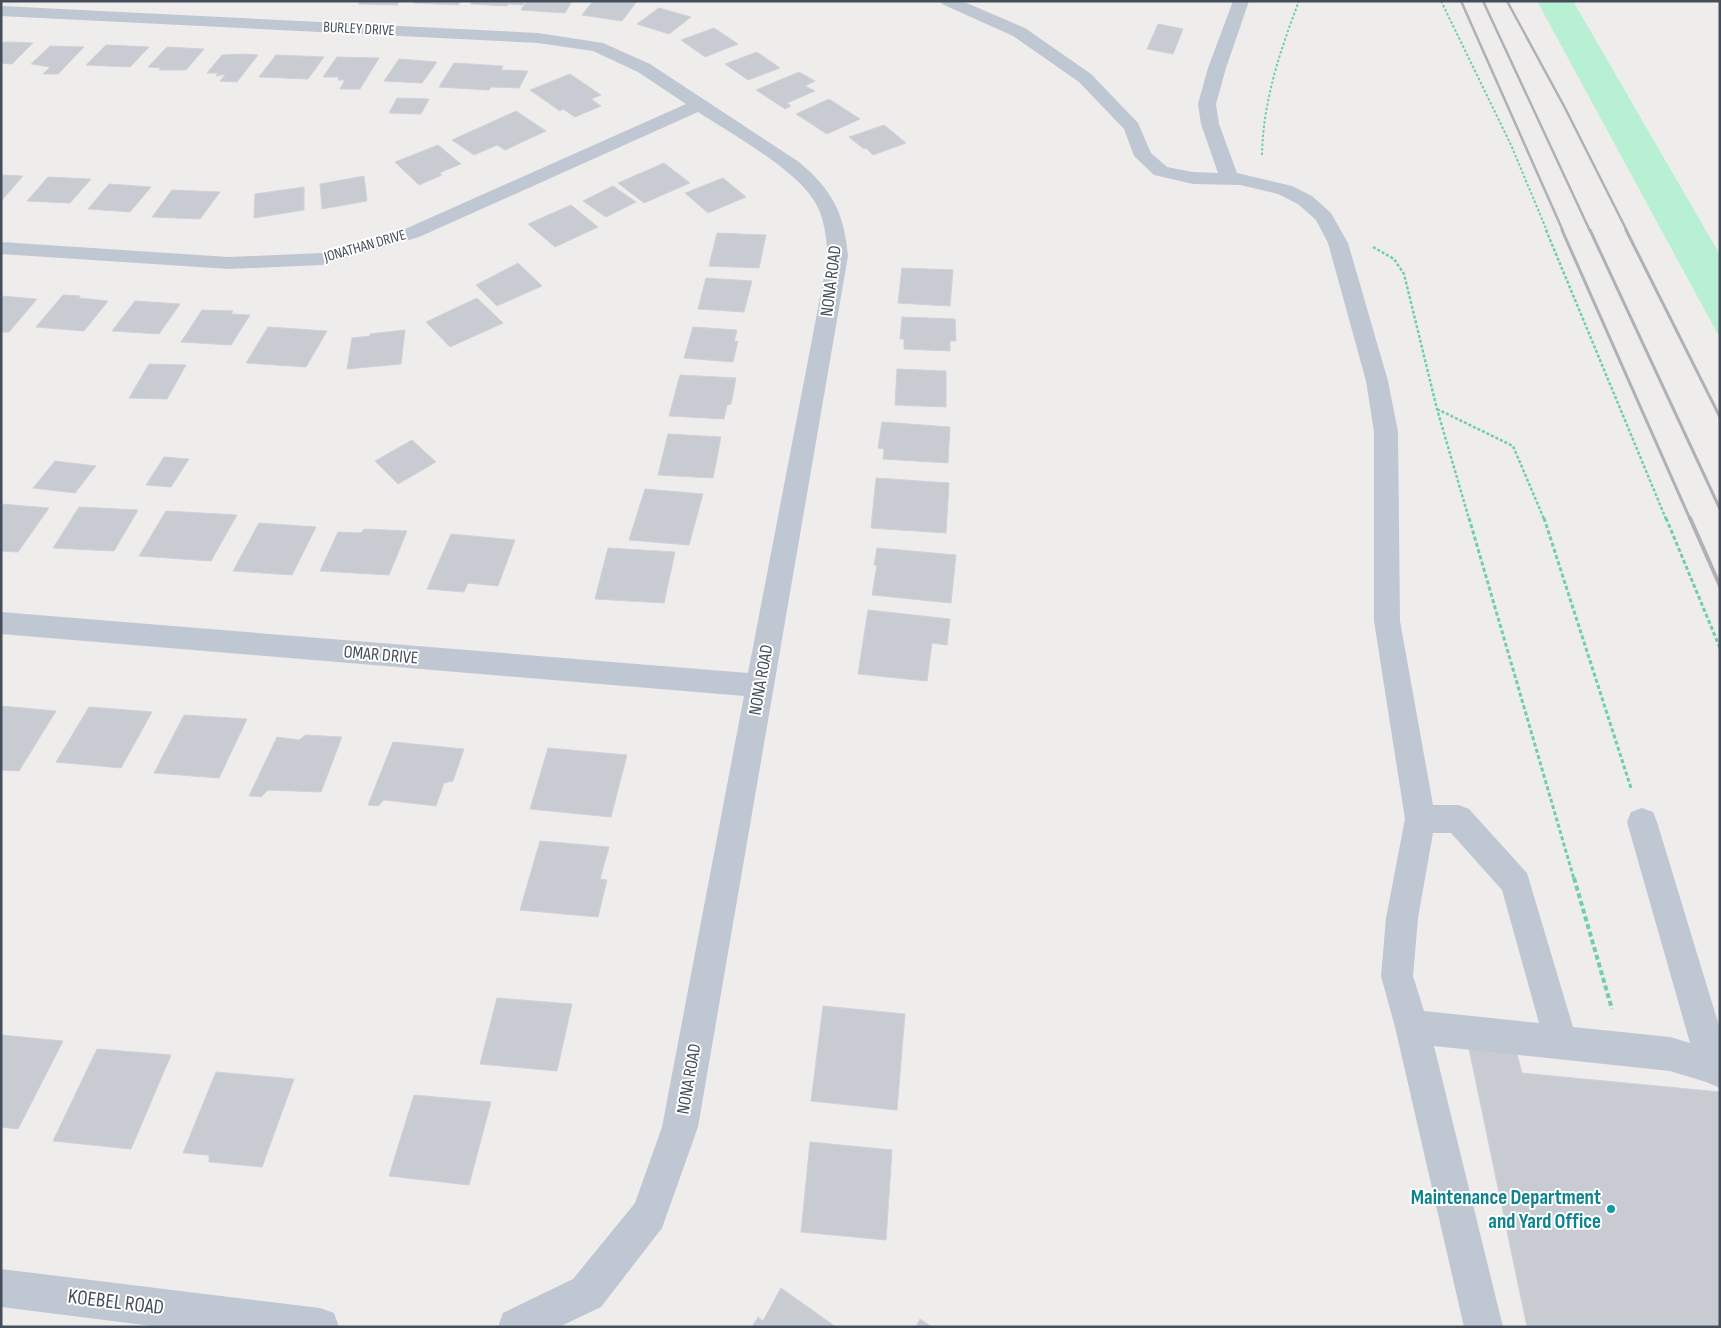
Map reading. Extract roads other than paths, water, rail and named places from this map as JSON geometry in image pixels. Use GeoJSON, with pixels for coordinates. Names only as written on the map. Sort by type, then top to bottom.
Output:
{"type":"FeatureCollection","features":[{"type":"Feature","properties":{"kind":"street"},"geometry":{"type":"LineString","coordinates":[[948,1],[1019,32],[1085,78],[1132,127],[1143,156],[1161,172],[1193,178],[1240,179],[1285,190],[1305,200],[1324,218],[1338,243],[1377,380],[1386,432],[1388,621],[1420,819],[1402,918],[1397,976],[1412,1027],[1484,1327]]}},
{"type":"Feature","properties":{"kind":"street"},"geometry":{"type":"LineString","coordinates":[[1230,180],[1210,124],[1207,104],[1217,68],[1241,1]]}},
{"type":"Feature","properties":{"kind":"street","name":"BURLEY DRIVE"},"geometry":{"type":"LineString","coordinates":[[1,11],[568,41],[597,47],[620,56],[644,68],[701,104]]}},
{"type":"Feature","properties":{"kind":"street","name":"JONATHAN DRIVE"},"geometry":{"type":"LineString","coordinates":[[1,248],[229,263],[322,259],[412,233],[701,104]]}},
{"type":"Feature","properties":{"kind":"street","name":"NONA ROAD"},"geometry":{"type":"LineString","coordinates":[[518,1327],[587,1293],[649,1215],[680,1127],[838,256],[836,226],[828,205],[812,182],[792,166],[701,104]]}},
{"type":"Feature","properties":{"kind":"street","name":"OMAR DRIVE"},"geometry":{"type":"LineString","coordinates":[[1,623],[760,686]]}},
{"type":"Feature","properties":{"kind":"street"},"geometry":{"type":"LineString","coordinates":[[1420,819],[1458,819],[1516,883],[1561,1043]]}},
{"type":"Feature","properties":{"kind":"street"},"geometry":{"type":"LineString","coordinates":[[1642,822],[1717,1069]]}},
{"type":"Feature","properties":{"kind":"street"},"geometry":{"type":"LineString","coordinates":[[1412,1027],[1670,1054],[1717,1069]]}},
{"type":"Feature","properties":{"kind":"street","name":"KOEBEL ROAD"},"geometry":{"type":"LineString","coordinates":[[1,1288],[320,1327]]}},
{"type":"Feature","properties":{"kind":"railway"},"geometry":{"type":"LineString","coordinates":[[1461,1],[1563,231]]}},
{"type":"Feature","properties":{"kind":"railway"},"geometry":{"type":"LineString","coordinates":[[1483,1],[1590,231]]}},
{"type":"Feature","properties":{"kind":"railway"},"geometry":{"type":"LineString","coordinates":[[1507,1],[1564,106],[1627,231]]}},
{"type":"Feature","properties":{"kind":"railway"},"geometry":{"type":"LineString","coordinates":[[1562,230],[1690,519]]}},
{"type":"Feature","properties":{"kind":"railway"},"geometry":{"type":"LineString","coordinates":[[1590,230],[1720,509]]}},
{"type":"Feature","properties":{"kind":"railway"},"geometry":{"type":"LineString","coordinates":[[1626,230],[1720,417]]}},
{"type":"Feature","properties":{"kind":"railway"},"geometry":{"type":"LineString","coordinates":[[1690,518],[1720,586]]}},
{"type":"Feature","properties":{"kind":"place","name":"Maintenance Department and Yard Office"},"geometry":{"type":"Point","coordinates":[1611,1209]}}]}
